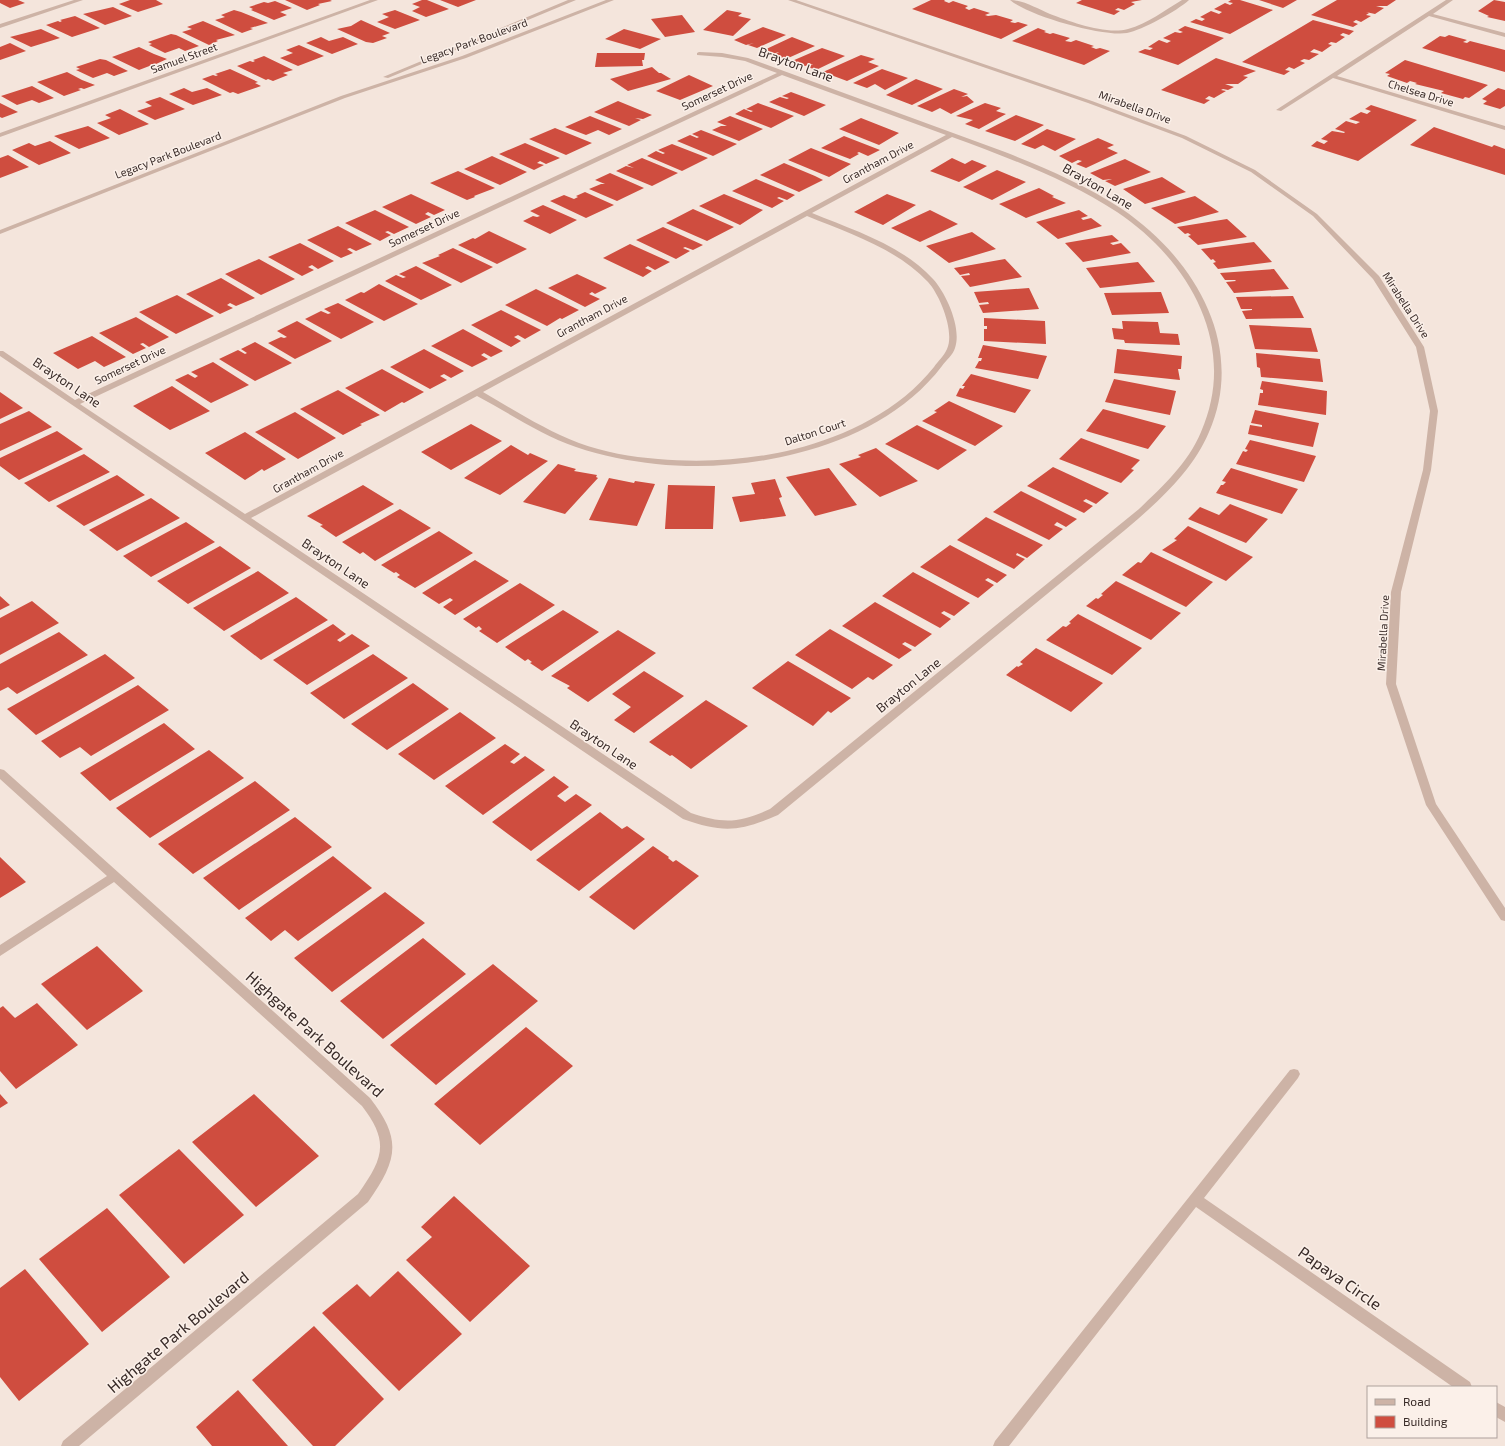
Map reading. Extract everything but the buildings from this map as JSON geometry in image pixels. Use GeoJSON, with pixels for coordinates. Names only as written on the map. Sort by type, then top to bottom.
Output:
{"type":"FeatureCollection","features":[{"type":"Feature","properties":{"kind":"street"},"geometry":{"type":"LineString","coordinates":[[0,26],[80,0]]}},
{"type":"Feature","properties":{"kind":"street","name":"Samuel Street"},"geometry":{"type":"LineString","coordinates":[[0,135],[375,0]]}},
{"type":"Feature","properties":{"kind":"street","name":"Legacy Park Boulevard"},"geometry":{"type":"LineString","coordinates":[[0,232],[343,97],[389,76],[573,0]]}},
{"type":"Feature","properties":{"kind":"street","name":"Legacy Park Boulevard"},"geometry":{"type":"LineString","coordinates":[[343,97],[464,57],[611,0]]}},
{"type":"Feature","properties":{"kind":"street","name":"Mirabella Drive"},"geometry":{"type":"LineString","coordinates":[[791,0],[1090,102],[1184,137],[1253,171],[1315,215],[1376,278],[1420,347],[1434,411],[1427,470],[1396,592],[1391,684],[1431,805],[1505,917]]}},
{"type":"Feature","properties":{"kind":"street"},"geometry":{"type":"LineString","coordinates":[[1013,0],[1036,10],[1097,30],[1117,33],[1133,29],[1186,0]]}},
{"type":"Feature","properties":{"kind":"street"},"geometry":{"type":"LineString","coordinates":[[1279,110],[1450,0]]}},
{"type":"Feature","properties":{"kind":"street"},"geometry":{"type":"LineString","coordinates":[[1428,14],[1505,36]]}},
{"type":"Feature","properties":{"kind":"street","name":"Brayton Lane"},"geometry":{"type":"LineString","coordinates":[[0,353],[687,816],[711,825],[734,826],[756,821],[774,812],[1162,494],[1178,476],[1204,437],[1217,400],[1219,365],[1215,333],[1191,282],[1165,249],[1115,208],[1074,184],[1024,162],[746,59],[722,55],[699,54]]}},
{"type":"Feature","properties":{"kind":"street","name":"Somerset Drive"},"geometry":{"type":"LineString","coordinates":[[75,403],[782,73]]}},
{"type":"Feature","properties":{"kind":"street","name":"Chelsea Drive"},"geometry":{"type":"LineString","coordinates":[[1332,76],[1505,128]]}},
{"type":"Feature","properties":{"kind":"street","name":"Grantham Drive"},"geometry":{"type":"LineString","coordinates":[[245,518],[951,135]]}},
{"type":"Feature","properties":{"kind":"street","name":"Dalton Court"},"geometry":{"type":"LineString","coordinates":[[476,392],[557,436],[592,450],[676,463],[763,459],[811,447],[851,433],[880,416],[912,394],[936,371],[952,347],[953,325],[932,282],[916,268],[894,252],[806,213]]}},
{"type":"Feature","properties":{"kind":"street","name":"Highgate Park Boulevard"},"geometry":{"type":"LineString","coordinates":[[0,773],[366,1102],[379,1116],[386,1135],[386,1156],[378,1178],[363,1198],[68,1446]]}},
{"type":"Feature","properties":{"kind":"street"},"geometry":{"type":"LineString","coordinates":[[0,951],[116,876]]}},
{"type":"Feature","properties":{"kind":"street"},"geometry":{"type":"LineString","coordinates":[[1000,1446],[1294,1074]]}},
{"type":"Feature","properties":{"kind":"street","name":"Papaya Circle"},"geometry":{"type":"LineString","coordinates":[[1195,1199],[1464,1386]]}}]}
